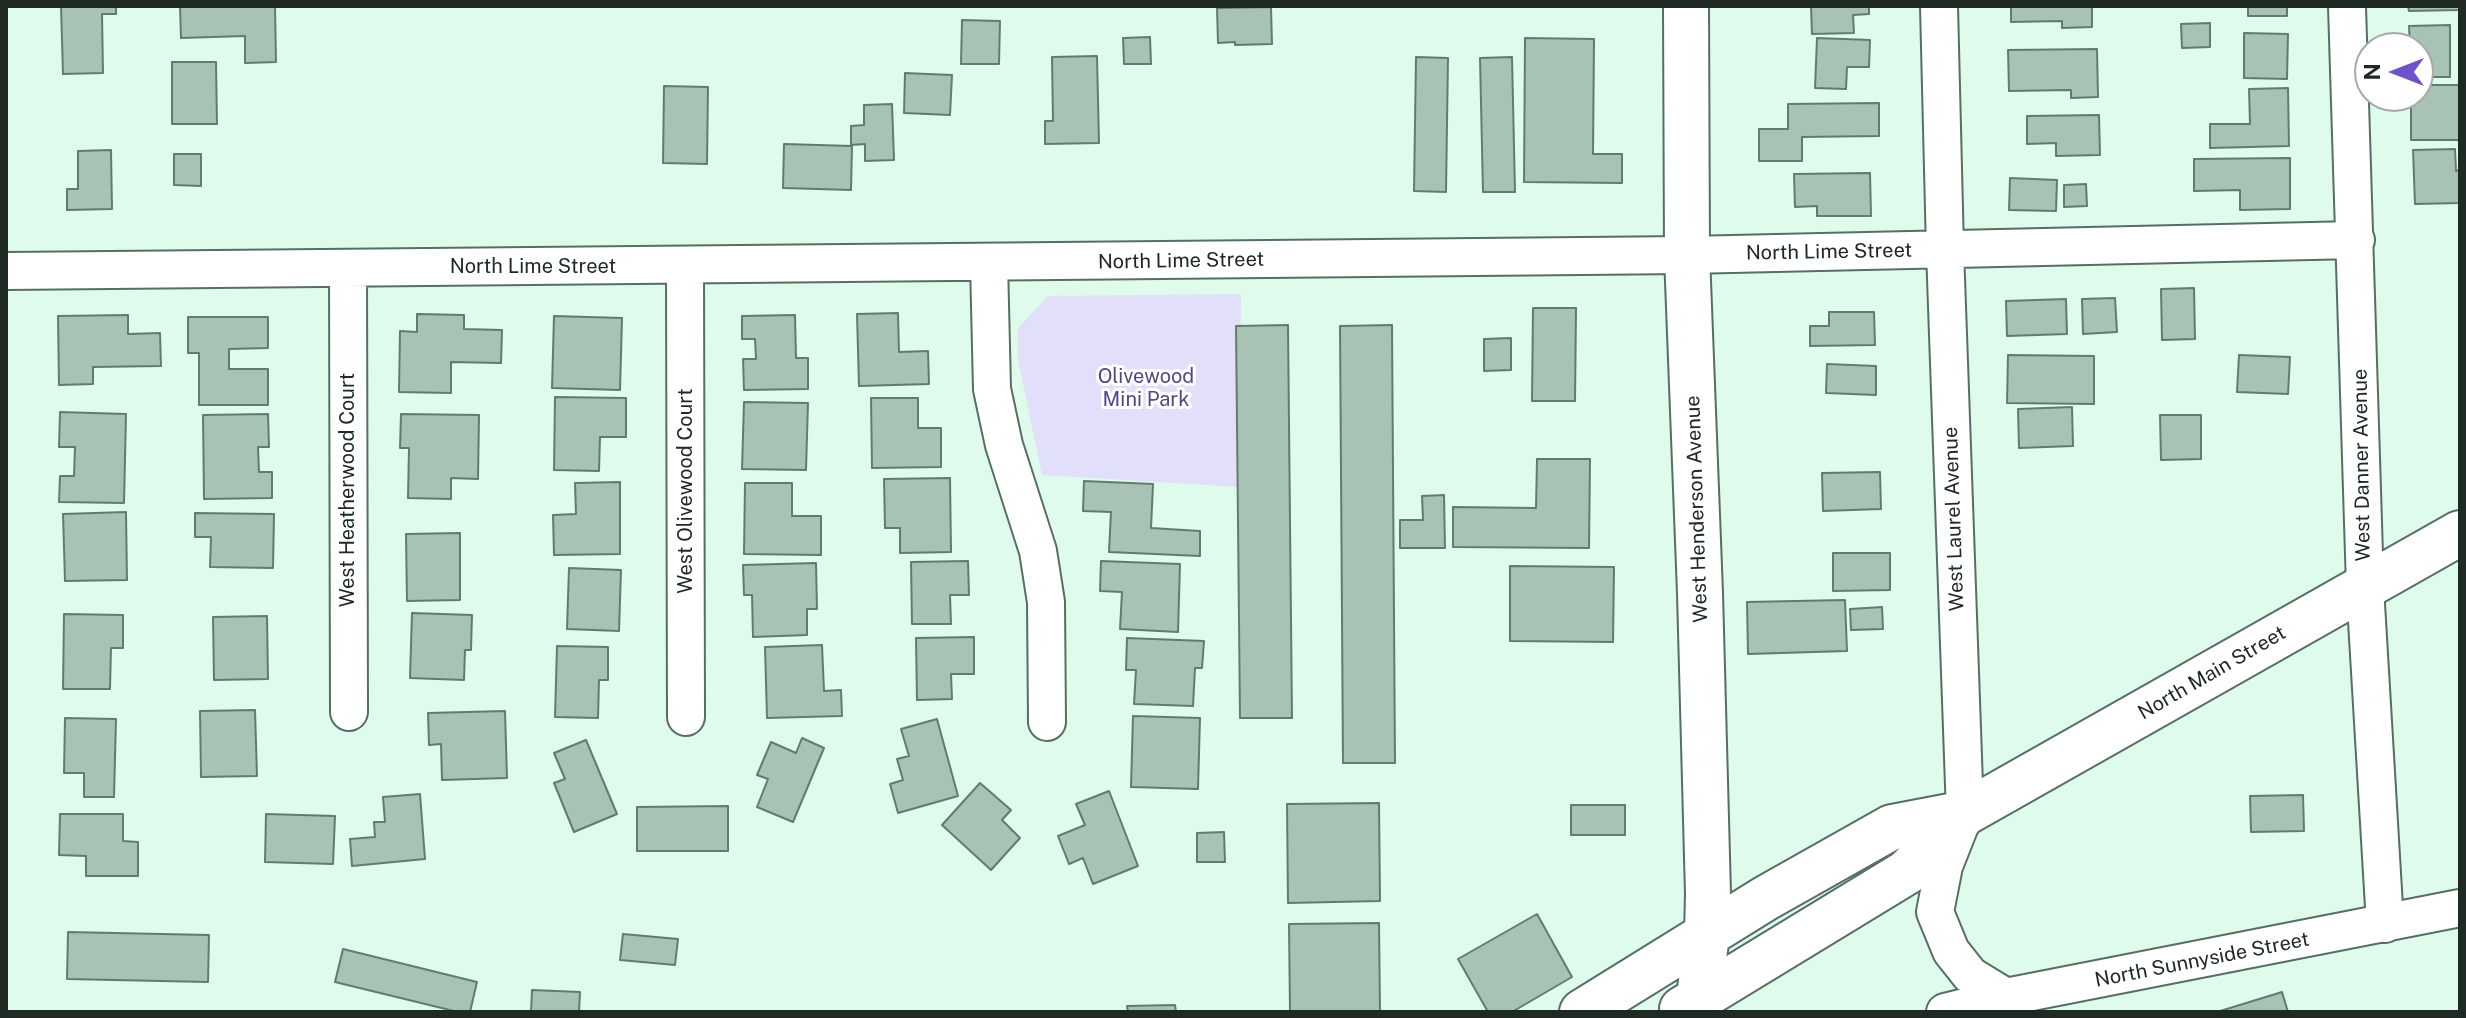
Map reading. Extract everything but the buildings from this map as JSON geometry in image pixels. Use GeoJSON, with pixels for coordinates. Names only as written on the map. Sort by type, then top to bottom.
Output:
{"type":"FeatureCollection","features":[{"type":"Feature","properties":{"kind":"main road","name":"West Henderson Avenue"},"geometry":{"type":"LineString","coordinates":[[1686,6],[1687,255],[1708,894],[1707,935],[1691,1007]]}},
{"type":"Feature","properties":{"kind":"main road","name":"North Main Street"},"geometry":{"type":"LineString","coordinates":[[1691,1007],[1907,872],[1965,813],[2460,533]]}},
{"type":"Feature","properties":{"kind":"main road","name":"North Main Street"},"geometry":{"type":"LineString","coordinates":[[1582,1012],[1766,898],[1892,827],[1965,813]]}},
{"type":"Feature","properties":{"kind":"street","name":"West Laurel Avenue"},"geometry":{"type":"LineString","coordinates":[[1939,6],[1965,813],[1944,866],[1935,912],[1951,951],[1970,975],[2006,997]]}},
{"type":"Feature","properties":{"kind":"street","name":"West Danner Avenue"},"geometry":{"type":"LineString","coordinates":[[2347,6],[2365,587],[2385,924]]}},
{"type":"Feature","properties":{"kind":"street","name":"North Lime Street"},"geometry":{"type":"LineString","coordinates":[[6,271],[1687,255],[2356,240]]}},
{"type":"Feature","properties":{"kind":"street"},"geometry":{"type":"LineString","coordinates":[[989,263],[992,389],[1004,445],[1038,551],[1046,602],[1047,722]]}},
{"type":"Feature","properties":{"kind":"street","name":"West Olivewood Court"},"geometry":{"type":"LineString","coordinates":[[685,266],[686,717]]}},
{"type":"Feature","properties":{"kind":"street","name":"West Heatherwood Court"},"geometry":{"type":"LineString","coordinates":[[348,268],[349,712]]}},
{"type":"Feature","properties":{"kind":"street","name":"North Sunnyside Street"},"geometry":{"type":"LineString","coordinates":[[1945,1012],[2006,997],[2460,908]]}},
{"type":"Feature","properties":{"kind":"green space","name":"Olivewood Mini Park"},"geometry":{"type":"Polygon","coordinates":[[[1241,294],[1239,487],[1042,475],[1018,360],[1018,328],[1048,296],[1241,294]]]}}]}
